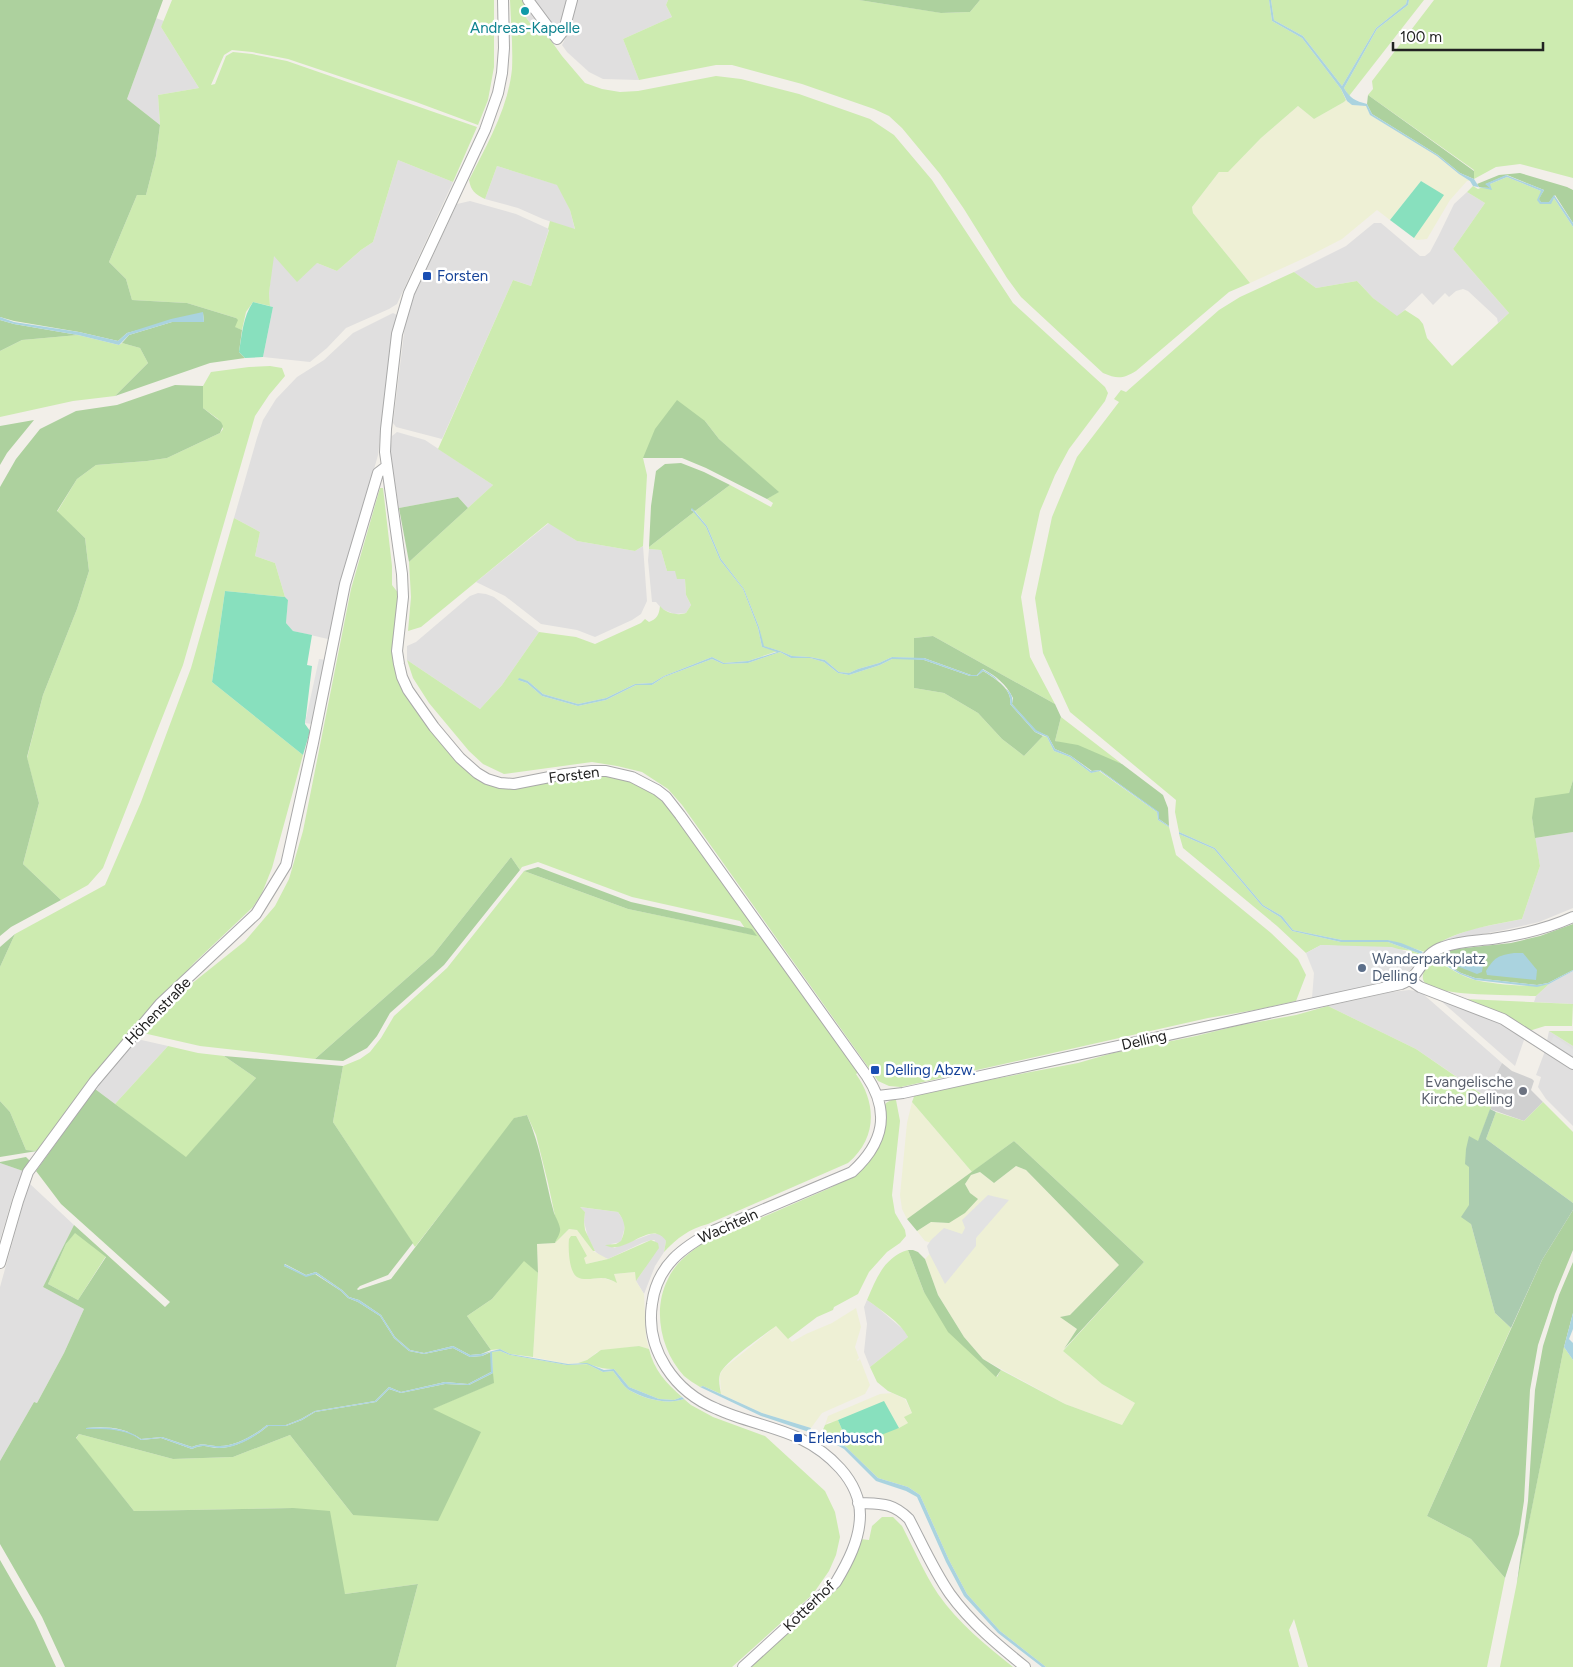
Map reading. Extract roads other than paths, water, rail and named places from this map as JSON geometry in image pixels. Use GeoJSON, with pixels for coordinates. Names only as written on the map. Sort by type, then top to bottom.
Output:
{"type":"FeatureCollection","features":[{"type":"Feature","properties":{"kind":"street","name":"Forsten"},"geometry":{"type":"LineString","coordinates":[[503,0],[504,48],[498,93],[478,145],[409,292],[398,334],[386,429],[387,466],[401,562],[403,597],[397,651],[402,677],[408,690],[434,727],[460,758],[487,779],[500,783],[529,782],[565,774],[606,771],[632,777],[666,797],[866,1075],[878,1096]]}},
{"type":"Feature","properties":{"kind":"street"},"geometry":{"type":"LineString","coordinates":[[528,0],[557,39],[564,30],[572,0]]}},
{"type":"Feature","properties":{"kind":"street","name":"Höhenstraße"},"geometry":{"type":"LineString","coordinates":[[0,1263],[28,1172],[94,1082],[160,1004],[256,914],[286,865],[345,584],[378,473],[387,466]]}},
{"type":"Feature","properties":{"kind":"street"},"geometry":{"type":"LineString","coordinates":[[1573,917],[1555,925],[1530,932],[1506,937],[1456,942],[1442,947],[1429,954],[1410,980],[1420,987],[1502,1019],[1573,1064]]}},
{"type":"Feature","properties":{"kind":"street","name":"Delling"},"geometry":{"type":"LineString","coordinates":[[878,1096],[903,1094],[1304,1004],[1390,987],[1410,980]]}},
{"type":"Feature","properties":{"kind":"street","name":"Wachteln"},"geometry":{"type":"LineString","coordinates":[[858,1503],[846,1475],[828,1456],[816,1448],[798,1438],[715,1409],[676,1382],[661,1361],[654,1341],[651,1307],[654,1289],[661,1273],[677,1254],[694,1241],[852,1172],[866,1160],[879,1132],[881,1117],[878,1096]]}},
{"type":"Feature","properties":{"kind":"street"},"geometry":{"type":"LineString","coordinates":[[858,1503],[886,1505],[900,1510],[909,1519],[951,1595],[975,1624],[1025,1667]]}},
{"type":"Feature","properties":{"kind":"street","name":"Kotterhof"},"geometry":{"type":"LineString","coordinates":[[743,1667],[836,1582],[846,1565],[857,1538],[860,1515],[858,1503]]}},
{"type":"Feature","properties":{"kind":"water"},"geometry":{"type":"Polygon","coordinates":[[[1269,0],[1271,0],[1274,20],[1303,36],[1342,86],[1376,28],[1409,0],[1408,5],[1377,29],[1344,88],[1346,91],[1353,99],[1367,104],[1372,114],[1438,155],[1460,173],[1474,179],[1479,187],[1490,188],[1485,184],[1506,175],[1544,190],[1539,199],[1541,202],[1549,202],[1554,195],[1573,223],[1573,227],[1554,198],[1551,204],[1540,204],[1537,200],[1541,191],[1507,177],[1490,184],[1492,190],[1473,186],[1470,181],[1437,156],[1370,115],[1366,106],[1352,105],[1347,101],[1341,89],[1302,38],[1272,21],[1269,0]]]}},
{"type":"Feature","properties":{"kind":"water"},"geometry":{"type":"Polygon","coordinates":[[[203,312],[204,322],[172,322],[129,335],[119,345],[0,320],[0,317],[14,322],[79,332],[118,341],[127,333],[171,319],[203,312]]]}},
{"type":"Feature","properties":{"kind":"water"},"geometry":{"type":"Polygon","coordinates":[[[692,508],[707,526],[721,559],[744,589],[759,627],[764,646],[792,656],[810,657],[825,660],[839,672],[849,673],[892,657],[924,658],[971,675],[977,675],[982,669],[993,675],[1000,682],[983,671],[977,676],[970,676],[924,660],[892,659],[849,675],[838,673],[824,662],[810,658],[791,658],[780,652],[748,663],[723,664],[712,659],[664,677],[652,685],[636,685],[606,700],[578,706],[542,696],[527,683],[518,680],[519,678],[528,681],[543,694],[578,704],[606,698],[635,684],[652,683],[664,676],[712,657],[724,663],[748,661],[777,652],[762,647],[758,628],[743,589],[720,560],[706,527],[692,508]]]}},
{"type":"Feature","properties":{"kind":"water"},"geometry":{"type":"Polygon","coordinates":[[[1006,688],[1011,694],[1012,704],[1036,730],[1048,736],[1055,749],[1071,756],[1091,771],[1100,770],[1159,812],[1159,819],[1169,827],[1158,820],[1157,812],[1100,771],[1091,773],[1070,757],[1054,751],[1047,737],[1035,732],[1010,704],[1009,693],[1006,688]]]}},
{"type":"Feature","properties":{"kind":"water"},"geometry":{"type":"Polygon","coordinates":[[[1179,832],[1215,848],[1263,905],[1282,916],[1293,930],[1342,940],[1388,940],[1423,952],[1421,954],[1388,942],[1341,942],[1292,931],[1280,917],[1262,906],[1214,849],[1179,834],[1179,832]]]}},
{"type":"Feature","properties":{"kind":"water"},"geometry":{"type":"Polygon","coordinates":[[[1523,953],[1537,970],[1536,980],[1487,975],[1486,971],[1494,960],[1500,956],[1523,953]]]}},
{"type":"Feature","properties":{"kind":"water"},"geometry":{"type":"Polygon","coordinates":[[[1434,957],[1461,973],[1475,978],[1537,985],[1548,983],[1573,971],[1549,984],[1537,987],[1475,980],[1460,974],[1434,957]]]}},
{"type":"Feature","properties":{"kind":"water"},"geometry":{"type":"Polygon","coordinates":[[[1458,961],[1480,961],[1483,965],[1482,972],[1477,974],[1457,966],[1458,961]]]}},
{"type":"Feature","properties":{"kind":"water"},"geometry":{"type":"Polygon","coordinates":[[[284,1264],[306,1275],[316,1272],[349,1297],[359,1300],[381,1315],[395,1337],[410,1350],[424,1353],[453,1346],[470,1355],[500,1349],[510,1354],[568,1364],[587,1363],[604,1370],[614,1369],[629,1387],[659,1399],[674,1400],[682,1397],[684,1399],[677,1401],[663,1401],[642,1396],[627,1388],[613,1371],[603,1372],[587,1364],[567,1365],[510,1355],[500,1351],[492,1352],[493,1373],[469,1385],[445,1384],[401,1393],[389,1389],[376,1402],[315,1412],[302,1420],[286,1426],[268,1426],[245,1441],[225,1448],[203,1446],[192,1449],[161,1438],[141,1440],[121,1431],[86,1429],[108,1428],[122,1430],[135,1435],[141,1439],[162,1437],[192,1447],[203,1444],[224,1446],[244,1440],[267,1425],[286,1425],[315,1411],[375,1401],[389,1387],[401,1392],[445,1382],[468,1384],[491,1372],[490,1352],[482,1356],[470,1357],[453,1348],[424,1354],[409,1351],[394,1338],[380,1316],[348,1298],[316,1274],[306,1277],[284,1266],[284,1264]]]}},
{"type":"Feature","properties":{"kind":"water"},"geometry":{"type":"Polygon","coordinates":[[[1573,1313],[1573,1329],[1569,1339],[1573,1343],[1573,1360],[1564,1347],[1573,1313]]]}},
{"type":"Feature","properties":{"kind":"water"},"geometry":{"type":"Polygon","coordinates":[[[703,1386],[762,1413],[811,1428],[809,1432],[761,1416],[700,1387],[703,1386]]]}},
{"type":"Feature","properties":{"kind":"water"},"geometry":{"type":"Polygon","coordinates":[[[822,1432],[846,1447],[878,1478],[908,1487],[920,1495],[949,1560],[967,1594],[1000,1631],[1046,1667],[1042,1667],[998,1633],[964,1596],[946,1562],[917,1497],[906,1491],[876,1481],[844,1449],[821,1436],[822,1432]]]}},
{"type":"Feature","properties":{"kind":"place","name":"Andreas-Kapelle"},"geometry":{"type":"Point","coordinates":[525,11]}},
{"type":"Feature","properties":{"kind":"place","name":"Forsten"},"geometry":{"type":"Point","coordinates":[427,276]}},
{"type":"Feature","properties":{"kind":"place","name":"Wanderparkplatz Delling"},"geometry":{"type":"Point","coordinates":[1362,968]}},
{"type":"Feature","properties":{"kind":"place","name":"Delling Abzw."},"geometry":{"type":"Point","coordinates":[875,1070]}},
{"type":"Feature","properties":{"kind":"place","name":"Evangelische Kirche Delling"},"geometry":{"type":"Point","coordinates":[1523,1091]}},
{"type":"Feature","properties":{"kind":"place","name":"Erlenbusch"},"geometry":{"type":"Point","coordinates":[798,1438]}}]}
